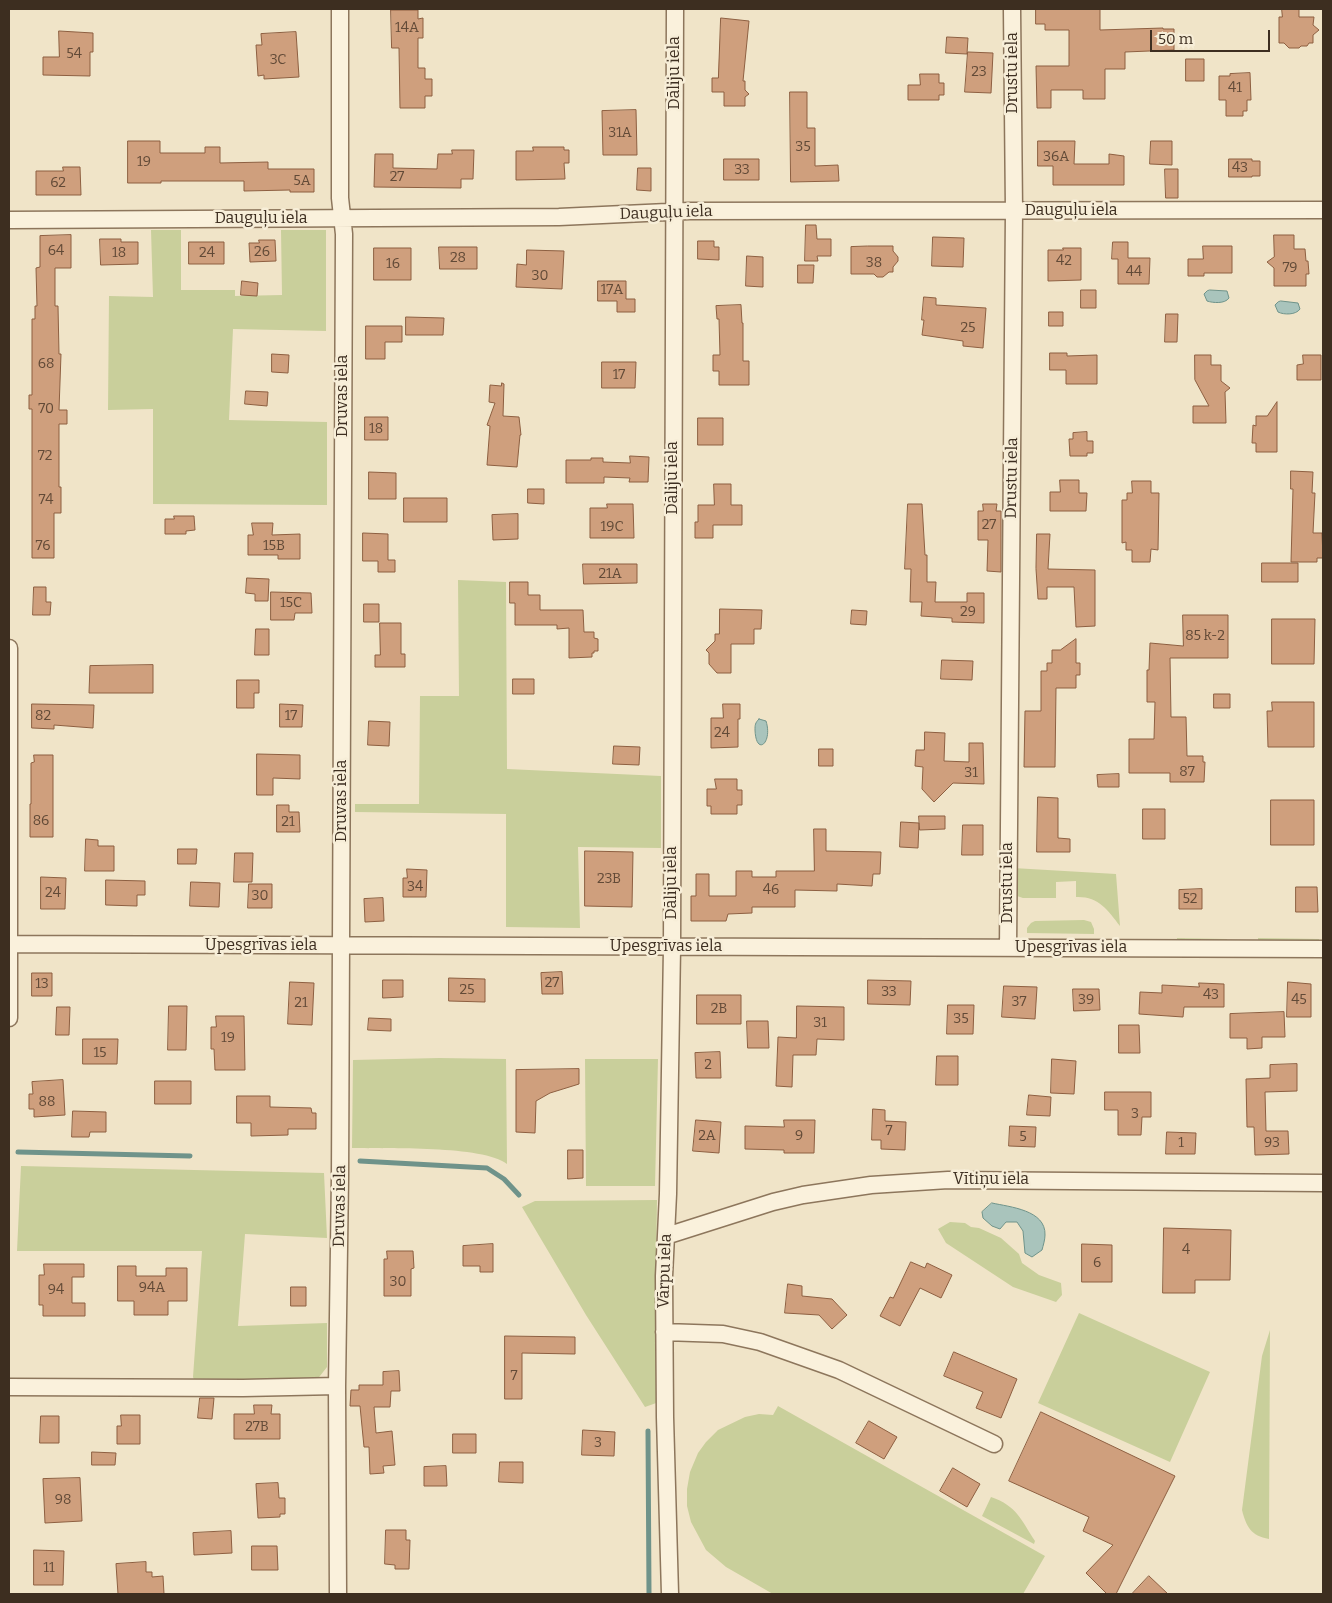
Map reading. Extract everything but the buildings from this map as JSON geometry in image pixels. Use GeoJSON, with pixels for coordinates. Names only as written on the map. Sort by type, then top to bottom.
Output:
{"type":"FeatureCollection","features":[{"type":"Feature","properties":{"kind":"street","name":"Druvas iela"},"geometry":{"type":"LineString","coordinates":[[338,1594],[337,1386],[340,1177],[344,264],[340,198],[340,9]]}},
{"type":"Feature","properties":{"kind":"street","name":"Dāliju iela"},"geometry":{"type":"LineString","coordinates":[[672,948],[675,9]]}},
{"type":"Feature","properties":{"kind":"street","name":"Drustu iela"},"geometry":{"type":"LineString","coordinates":[[1008,948],[1014,211],[1012,9]]}},
{"type":"Feature","properties":{"kind":"street","name":"Dauguļu iela"},"geometry":{"type":"LineString","coordinates":[[9,220],[559,217],[674,211],[1323,210]]}},
{"type":"Feature","properties":{"kind":"street"},"geometry":{"type":"LineString","coordinates":[[9,648],[9,1018]]}},
{"type":"Feature","properties":{"kind":"street","name":"Upesgrīvas iela"},"geometry":{"type":"LineString","coordinates":[[9,944],[1323,949]]}},
{"type":"Feature","properties":{"kind":"street","name":"Vārpu iela"},"geometry":{"type":"LineString","coordinates":[[670,1594],[664,1276],[668,1194],[672,948]]}},
{"type":"Feature","properties":{"kind":"street","name":"Vītiņu iela"},"geometry":{"type":"LineString","coordinates":[[666,1236],[773,1202],[803,1195],[870,1185],[948,1180],[1323,1183]]}},
{"type":"Feature","properties":{"kind":"street"},"geometry":{"type":"LineString","coordinates":[[664,1332],[722,1334],[760,1342],[840,1370],[994,1444]]}},
{"type":"Feature","properties":{"kind":"street"},"geometry":{"type":"LineString","coordinates":[[9,1387],[243,1388],[337,1386]]}},
{"type":"Feature","properties":{"kind":"green space"},"geometry":{"type":"Polygon","coordinates":[[[151,230],[181,230],[181,290],[235,290],[235,296],[282,295],[281,230],[326,230],[326,331],[233,329],[229,420],[327,422],[327,505],[153,504],[153,409],[108,410],[109,296],[153,297],[151,230]]]}},
{"type":"Feature","properties":{"kind":"green space"},"geometry":{"type":"Polygon","coordinates":[[[458,580],[506,582],[507,769],[661,776],[661,848],[578,847],[580,928],[506,927],[506,814],[355,812],[355,804],[419,804],[420,696],[459,696],[458,580]]]}},
{"type":"Feature","properties":{"kind":"green space"},"geometry":{"type":"Polygon","coordinates":[[[1013,868],[1116,874],[1120,926],[1102,905],[1084,897],[1076,897],[1076,881],[1056,882],[1056,898],[1023,898],[1014,895],[1013,868]]]}},
{"type":"Feature","properties":{"kind":"green space"},"geometry":{"type":"Polygon","coordinates":[[[1084,920],[1091,922],[1094,934],[1027,933],[1027,928],[1035,921],[1084,920]]]}},
{"type":"Feature","properties":{"kind":"green space"},"geometry":{"type":"Polygon","coordinates":[[[1177,938],[1227,939],[1227,942],[1177,941],[1177,938]]]}},
{"type":"Feature","properties":{"kind":"green space"},"geometry":{"type":"Polygon","coordinates":[[[1258,938],[1319,939],[1319,941],[1258,941],[1258,938]]]}},
{"type":"Feature","properties":{"kind":"green space"},"geometry":{"type":"Polygon","coordinates":[[[506,1059],[507,1164],[495,1158],[456,1151],[410,1148],[352,1148],[353,1060],[506,1059]]]}},
{"type":"Feature","properties":{"kind":"green space"},"geometry":{"type":"Polygon","coordinates":[[[585,1059],[658,1059],[655,1186],[586,1186],[585,1059]]]}},
{"type":"Feature","properties":{"kind":"green space"},"geometry":{"type":"Polygon","coordinates":[[[21,1166],[324,1173],[327,1238],[245,1234],[238,1326],[327,1323],[327,1367],[316,1381],[195,1382],[193,1377],[202,1251],[17,1251],[21,1166]]]}},
{"type":"Feature","properties":{"kind":"green space"},"geometry":{"type":"Polygon","coordinates":[[[657,1200],[655,1334],[659,1402],[645,1407],[586,1315],[522,1207],[535,1201],[657,1200]]]}},
{"type":"Feature","properties":{"kind":"green space"},"geometry":{"type":"Polygon","coordinates":[[[950,1222],[965,1223],[1001,1238],[1019,1254],[1022,1263],[1039,1275],[1061,1283],[1062,1295],[1056,1302],[1013,1287],[946,1243],[938,1229],[950,1222]]]}},
{"type":"Feature","properties":{"kind":"green space"},"geometry":{"type":"Polygon","coordinates":[[[1079,1313],[1210,1372],[1170,1462],[1038,1403],[1079,1313]]]}},
{"type":"Feature","properties":{"kind":"green space"},"geometry":{"type":"Polygon","coordinates":[[[1270,1330],[1269,1539],[1263,1538],[1250,1529],[1245,1521],[1242,1510],[1262,1356],[1270,1330]]]}},
{"type":"Feature","properties":{"kind":"green space"},"geometry":{"type":"Polygon","coordinates":[[[778,1406],[1045,1556],[1023,1594],[773,1594],[726,1567],[706,1550],[691,1522],[687,1506],[690,1472],[698,1453],[718,1430],[745,1417],[759,1414],[773,1415],[778,1406]]]}},
{"type":"Feature","properties":{"kind":"green space"},"geometry":{"type":"Polygon","coordinates":[[[991,1497],[1007,1505],[1018,1514],[1035,1541],[1034,1544],[982,1516],[991,1497]]]}},
{"type":"Feature","properties":{"kind":"water"},"geometry":{"type":"Polygon","coordinates":[[[1210,290],[1227,291],[1229,298],[1216,303],[1207,301],[1204,294],[1210,290]]]}},
{"type":"Feature","properties":{"kind":"water"},"geometry":{"type":"Polygon","coordinates":[[[1281,301],[1298,303],[1300,309],[1290,314],[1278,312],[1275,305],[1281,301]]]}},
{"type":"Feature","properties":{"kind":"water"},"geometry":{"type":"Polygon","coordinates":[[[759,719],[766,721],[768,729],[766,741],[761,745],[756,738],[755,730],[759,719]]]}},
{"type":"Feature","properties":{"kind":"water"},"geometry":{"type":"Polygon","coordinates":[[[992,1203],[1026,1211],[1040,1220],[1044,1227],[1045,1235],[1042,1250],[1032,1257],[1025,1253],[1023,1231],[1017,1222],[1006,1222],[1000,1229],[992,1226],[983,1218],[982,1212],[992,1203]]]}},
{"type":"Feature","properties":{"kind":"waterway"},"geometry":{"type":"LineString","coordinates":[[18,1152],[190,1156]]}},
{"type":"Feature","properties":{"kind":"waterway"},"geometry":{"type":"LineString","coordinates":[[360,1161],[487,1168],[504,1179],[519,1195]]}},
{"type":"Feature","properties":{"kind":"waterway"},"geometry":{"type":"LineString","coordinates":[[648,1431],[649,1594]]}}]}
